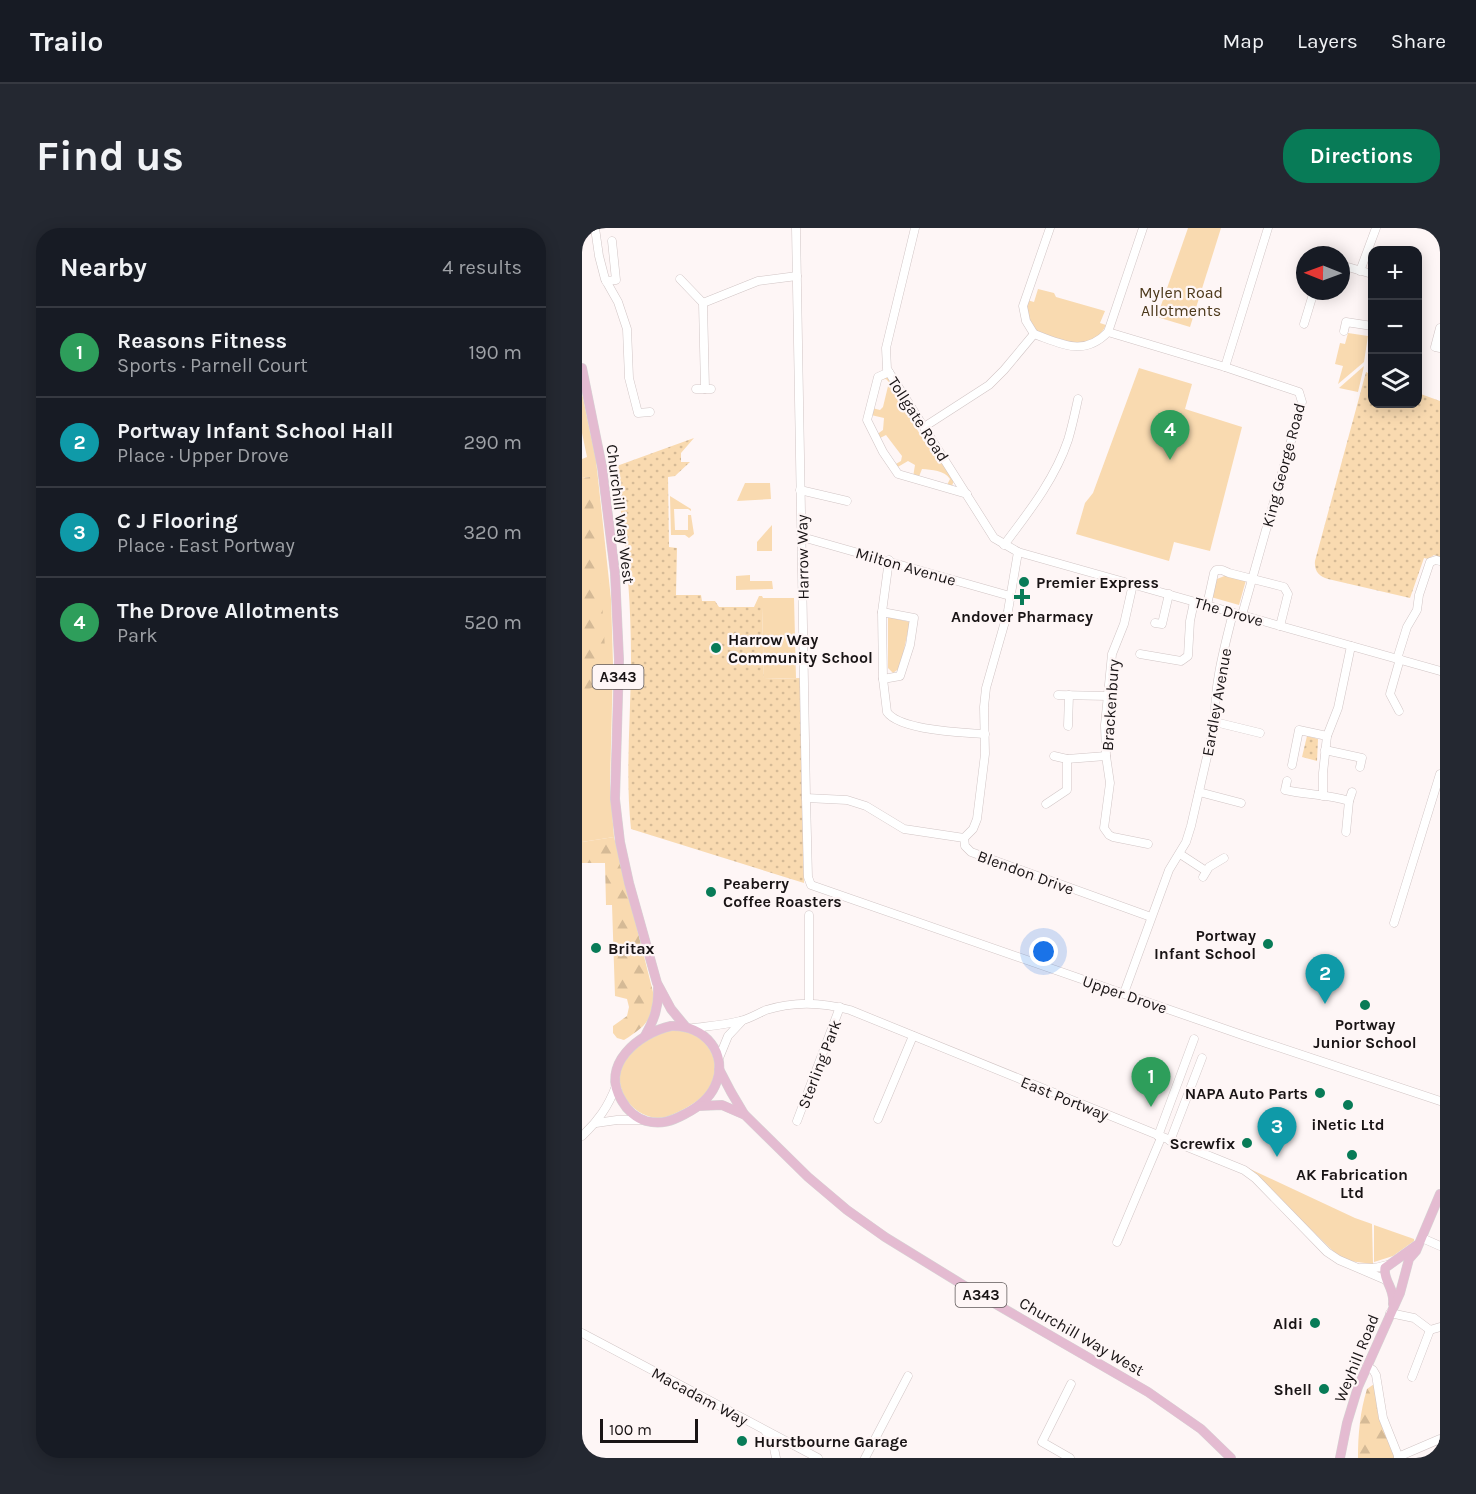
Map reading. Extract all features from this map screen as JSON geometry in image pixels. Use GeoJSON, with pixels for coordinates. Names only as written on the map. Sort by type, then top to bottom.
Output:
{"type":"FeatureCollection","features":[{"type":"Feature","properties":{"kind":"main road","name":"Churchill Way West"},"geometry":{"type":"LineString","coordinates":[[582,368],[604,478],[615,573],[619,660],[615,799],[620,842],[657,983],[671,1009],[689,1027],[708,1040],[745,1115],[808,1177],[878,1233],[1148,1392],[1201,1429],[1230,1458]]}},
{"type":"Feature","properties":{"kind":"main road","name":"Churchill Way West"},"geometry":{"type":"LineString","coordinates":[[645,1036],[658,1007],[657,983]]}},
{"type":"Feature","properties":{"kind":"main road","name":"Churchill Way West"},"geometry":{"type":"LineString","coordinates":[[616,1086],[616,1072],[622,1056],[645,1036],[666,1027],[689,1027]]}},
{"type":"Feature","properties":{"kind":"main road"},"geometry":{"type":"LineString","coordinates":[[616,1086],[627,1108],[644,1120],[666,1123],[699,1106],[714,1088],[719,1064]]}},
{"type":"Feature","properties":{"kind":"main road","name":"Churchill Way West"},"geometry":{"type":"LineString","coordinates":[[699,1106],[723,1105],[745,1115]]}},
{"type":"Feature","properties":{"kind":"main road","name":"Weyhill Road"},"geometry":{"type":"LineString","coordinates":[[1340,1458],[1353,1403],[1367,1366],[1400,1293],[1409,1259],[1421,1241],[1440,1194]]}},
{"type":"Feature","properties":{"kind":"main road"},"geometry":{"type":"LineString","coordinates":[[1390,1263],[1421,1241]]}},
{"type":"Feature","properties":{"kind":"main road"},"geometry":{"type":"LineString","coordinates":[[1388,1282],[1397,1284],[1405,1276],[1401,1264],[1390,1263]]}},
{"type":"Feature","properties":{"kind":"main road","name":"Weyhill Road"},"geometry":{"type":"LineString","coordinates":[[1390,1263],[1384,1272],[1394,1294],[1392,1309]]}},
{"type":"Feature","properties":{"kind":"street"},"geometry":{"type":"LineString","coordinates":[[582,230],[594,228],[606,281],[618,302],[627,328],[629,378],[634,414],[650,412]]}},
{"type":"Feature","properties":{"kind":"street","name":"Harrow Way"},"geometry":{"type":"LineString","coordinates":[[796,228],[806,798],[808,877],[811,885]]}},
{"type":"Feature","properties":{"kind":"street","name":"Tollgate Road"},"geometry":{"type":"LineString","coordinates":[[915,228],[886,348],[886,363],[889,372],[994,538],[1018,552]]}},
{"type":"Feature","properties":{"kind":"street"},"geometry":{"type":"LineString","coordinates":[[1050,228],[1023,306],[1026,321],[1034,334],[1070,346],[1082,347],[1098,341],[1108,332],[1143,228]]}},
{"type":"Feature","properties":{"kind":"street"},"geometry":{"type":"LineString","coordinates":[[1225,367],[1268,228]]}},
{"type":"Feature","properties":{"kind":"street"},"geometry":{"type":"LineString","coordinates":[[1360,270],[1376,228]]}},
{"type":"Feature","properties":{"kind":"street"},"geometry":{"type":"LineString","coordinates":[[606,281],[616,280],[612,241]]}},
{"type":"Feature","properties":{"kind":"street"},"geometry":{"type":"LineString","coordinates":[[1350,267],[1368,273]]}},
{"type":"Feature","properties":{"kind":"street"},"geometry":{"type":"LineString","coordinates":[[703,303],[758,280],[797,276]]}},
{"type":"Feature","properties":{"kind":"street"},"geometry":{"type":"LineString","coordinates":[[680,279],[703,303],[704,389]]}},
{"type":"Feature","properties":{"kind":"street"},"geometry":{"type":"LineString","coordinates":[[1304,324],[1311,300]]}},
{"type":"Feature","properties":{"kind":"street"},"geometry":{"type":"LineString","coordinates":[[1344,331],[1347,317],[1368,325]]}},
{"type":"Feature","properties":{"kind":"street"},"geometry":{"type":"LineString","coordinates":[[1434,347],[1440,328]]}},
{"type":"Feature","properties":{"kind":"street","name":"King George Road"},"geometry":{"type":"LineString","coordinates":[[1108,332],[1200,359],[1299,392],[1302,399],[1242,615]]}},
{"type":"Feature","properties":{"kind":"street"},"geometry":{"type":"LineString","coordinates":[[924,427],[989,385],[1034,334]]}},
{"type":"Feature","properties":{"kind":"street"},"geometry":{"type":"LineString","coordinates":[[889,372],[878,377],[867,420],[883,452],[898,474],[967,494]]}},
{"type":"Feature","properties":{"kind":"street"},"geometry":{"type":"LineString","coordinates":[[1004,545],[1058,465],[1067,442],[1078,399]]}},
{"type":"Feature","properties":{"kind":"street"},"geometry":{"type":"LineString","coordinates":[[950,490],[959,482]]}},
{"type":"Feature","properties":{"kind":"street"},"geometry":{"type":"LineString","coordinates":[[800,490],[847,501]]}},
{"type":"Feature","properties":{"kind":"street","name":"Milton Avenue"},"geometry":{"type":"LineString","coordinates":[[802,537],[1010,596]]}},
{"type":"Feature","properties":{"kind":"street"},"geometry":{"type":"LineString","coordinates":[[964,838],[977,819],[985,754],[986,688],[1008,611],[1018,552]]}},
{"type":"Feature","properties":{"kind":"street","name":"The Drove"},"geometry":{"type":"LineString","coordinates":[[1018,552],[1440,671]]}},
{"type":"Feature","properties":{"kind":"street"},"geometry":{"type":"LineString","coordinates":[[889,560],[882,612],[883,679],[885,707],[889,716],[931,730],[985,734]]}},
{"type":"Feature","properties":{"kind":"street"},"geometry":{"type":"LineString","coordinates":[[1399,711],[1390,694],[1407,627],[1417,610],[1419,595],[1430,562],[1440,561]]}},
{"type":"Feature","properties":{"kind":"street"},"geometry":{"type":"LineString","coordinates":[[1207,605],[1216,570],[1284,587],[1288,594],[1280,626]]}},
{"type":"Feature","properties":{"kind":"street","name":"Brackenbury"},"geometry":{"type":"LineString","coordinates":[[1133,584],[1124,624],[1112,654],[1105,725],[1110,783],[1104,828],[1108,835],[1113,837],[1148,844]]}},
{"type":"Feature","properties":{"kind":"street"},"geometry":{"type":"LineString","coordinates":[[1155,623],[1162,624],[1169,594]]}},
{"type":"Feature","properties":{"kind":"street"},"geometry":{"type":"LineString","coordinates":[[1140,654],[1182,662],[1186,660],[1194,602]]}},
{"type":"Feature","properties":{"kind":"street"},"geometry":{"type":"LineString","coordinates":[[882,612],[914,618],[910,645],[900,676],[883,679]]}},
{"type":"Feature","properties":{"kind":"street","name":"Eardley Avenue"},"geometry":{"type":"LineString","coordinates":[[1124,993],[1169,870],[1186,842],[1215,722],[1214,704],[1219,669],[1233,613]]}},
{"type":"Feature","properties":{"kind":"street"},"geometry":{"type":"LineString","coordinates":[[1323,796],[1327,736],[1338,708],[1351,646]]}},
{"type":"Feature","properties":{"kind":"street"},"geometry":{"type":"LineString","coordinates":[[1058,695],[1108,696]]}},
{"type":"Feature","properties":{"kind":"street"},"geometry":{"type":"LineString","coordinates":[[1068,726],[1069,695]]}},
{"type":"Feature","properties":{"kind":"street"},"geometry":{"type":"LineString","coordinates":[[1215,722],[1260,733]]}},
{"type":"Feature","properties":{"kind":"street"},"geometry":{"type":"LineString","coordinates":[[1292,765],[1299,730],[1327,736]]}},
{"type":"Feature","properties":{"kind":"street"},"geometry":{"type":"LineString","coordinates":[[1325,750],[1363,761]]}},
{"type":"Feature","properties":{"kind":"street"},"geometry":{"type":"LineString","coordinates":[[1054,756],[1067,759],[1106,756]]}},
{"type":"Feature","properties":{"kind":"street"},"geometry":{"type":"LineString","coordinates":[[1046,804],[1067,790],[1067,759]]}},
{"type":"Feature","properties":{"kind":"street"},"geometry":{"type":"LineString","coordinates":[[1394,923],[1440,774]]}},
{"type":"Feature","properties":{"kind":"street"},"geometry":{"type":"LineString","coordinates":[[1286,788],[1304,794],[1349,801]]}},
{"type":"Feature","properties":{"kind":"street"},"geometry":{"type":"LineString","coordinates":[[1199,792],[1241,802]]}},
{"type":"Feature","properties":{"kind":"street"},"geometry":{"type":"LineString","coordinates":[[1346,831],[1352,792]]}},
{"type":"Feature","properties":{"kind":"street","name":"Blendon Drive"},"geometry":{"type":"LineString","coordinates":[[806,798],[847,800],[866,806],[904,829],[964,838],[965,846],[971,852],[1151,917]]}},
{"type":"Feature","properties":{"kind":"street"},"geometry":{"type":"LineString","coordinates":[[1180,854],[1204,874],[1224,858]]}},
{"type":"Feature","properties":{"kind":"street","name":"Upper Drove"},"geometry":{"type":"LineString","coordinates":[[811,885],[1440,1101]]}},
{"type":"Feature","properties":{"kind":"street"},"geometry":{"type":"LineString","coordinates":[[809,1003],[810,915]]}},
{"type":"Feature","properties":{"kind":"street","name":"East Portway"},"geometry":{"type":"LineString","coordinates":[[689,1027],[718,1026],[744,1020],[777,1007],[809,1003],[824,1003],[840,1007],[1249,1174],[1327,1251],[1339,1260],[1388,1282]]}},
{"type":"Feature","properties":{"kind":"street","name":"Sterling Park"},"geometry":{"type":"LineString","coordinates":[[797,1121],[840,1007]]}},
{"type":"Feature","properties":{"kind":"street"},"geometry":{"type":"LineString","coordinates":[[719,1064],[728,1036],[744,1020]]}},
{"type":"Feature","properties":{"kind":"street"},"geometry":{"type":"LineString","coordinates":[[878,1119],[913,1036]]}},
{"type":"Feature","properties":{"kind":"street"},"geometry":{"type":"LineString","coordinates":[[1117,1242],[1159,1137],[1194,1039]]}},
{"type":"Feature","properties":{"kind":"street"},"geometry":{"type":"LineString","coordinates":[[1170,1141],[1202,1058]]}},
{"type":"Feature","properties":{"kind":"street"},"geometry":{"type":"LineString","coordinates":[[582,1136],[608,1107],[616,1086]]}},
{"type":"Feature","properties":{"kind":"street"},"geometry":{"type":"LineString","coordinates":[[596,1123],[644,1120]]}},
{"type":"Feature","properties":{"kind":"street"},"geometry":{"type":"LineString","coordinates":[[1421,1241],[1440,1246]]}},
{"type":"Feature","properties":{"kind":"street"},"geometry":{"type":"LineString","coordinates":[[1357,1268],[1375,1268],[1390,1263]]}},
{"type":"Feature","properties":{"kind":"street"},"geometry":{"type":"LineString","coordinates":[[1392,1309],[1414,1318],[1430,1329],[1440,1327]]}},
{"type":"Feature","properties":{"kind":"street"},"geometry":{"type":"LineString","coordinates":[[1412,1377],[1430,1329]]}},
{"type":"Feature","properties":{"kind":"street","name":"Macadam Way"},"geometry":{"type":"LineString","coordinates":[[582,1333],[818,1458]]}},
{"type":"Feature","properties":{"kind":"street"},"geometry":{"type":"LineString","coordinates":[[1367,1366],[1376,1375],[1383,1418],[1398,1457],[1440,1439]]}},
{"type":"Feature","properties":{"kind":"street"},"geometry":{"type":"LineString","coordinates":[[865,1458],[908,1377]]}},
{"type":"Feature","properties":{"kind":"street"},"geometry":{"type":"LineString","coordinates":[[1070,1458],[1042,1442],[1071,1384]]}},
{"type":"Feature","properties":{"kind":"street"},"geometry":{"type":"LineString","coordinates":[[765,1431],[773,1443],[776,1458]]}},
{"type":"Feature","properties":{"kind":"green space","name":"Mylen Road Allotments"},"geometry":{"type":"Polygon","coordinates":[[[1188,228],[1221,228],[1190,327],[1157,317],[1188,228]]]}},
{"type":"Feature","properties":{"kind":"green space"},"geometry":{"type":"Polygon","coordinates":[[[1038,289],[1054,293],[1056,297],[1105,311],[1100,323],[1106,325],[1096,338],[1083,343],[1053,338],[1040,332],[1031,324],[1027,307],[1027,300],[1034,302],[1038,289]]]}},
{"type":"Feature","properties":{"kind":"green space"},"geometry":{"type":"Polygon","coordinates":[[[1348,333],[1368,336],[1364,362],[1338,384],[1343,366],[1335,364],[1340,343],[1345,344],[1348,333]]]}},
{"type":"Feature","properties":{"kind":"green space"},"geometry":{"type":"Polygon","coordinates":[[[1364,366],[1358,392],[1339,388],[1364,366]]]}},
{"type":"Feature","properties":{"kind":"green space"},"geometry":{"type":"Polygon","coordinates":[[[1139,368],[1192,384],[1185,409],[1242,427],[1210,551],[1174,542],[1169,561],[1076,534],[1085,503],[1093,493],[1139,368]]]}},
{"type":"Feature","properties":{"kind":"green space"},"geometry":{"type":"Polygon","coordinates":[[[1366,372],[1368,373],[1368,408],[1422,408],[1422,394],[1440,401],[1440,557],[1434,555],[1428,559],[1424,558],[1410,598],[1328,579],[1316,570],[1315,561],[1366,372]]]}},
{"type":"Feature","properties":{"kind":"green space"},"geometry":{"type":"Polygon","coordinates":[[[887,376],[928,447],[935,451],[954,480],[952,486],[946,487],[950,479],[938,471],[922,469],[918,479],[913,477],[915,465],[908,461],[896,468],[894,465],[901,461],[902,456],[886,435],[878,439],[876,435],[883,430],[884,418],[871,415],[872,408],[880,410],[883,407],[889,382],[886,379],[880,380],[887,376]]]}},
{"type":"Feature","properties":{"kind":"green space"},"geometry":{"type":"Polygon","coordinates":[[[582,393],[596,460],[611,599],[613,664],[610,784],[614,837],[582,842],[582,692],[590,477],[582,478],[582,459],[587,457],[582,433],[582,393]]]}},
{"type":"Feature","properties":{"kind":"green space","name":"Harrow Way Community School"},"geometry":{"type":"Polygon","coordinates":[[[694,438],[681,453],[681,462],[690,462],[675,476],[668,477],[669,547],[677,548],[676,595],[701,595],[702,601],[715,601],[719,607],[762,607],[764,679],[801,678],[804,883],[631,829],[628,786],[631,659],[629,586],[614,467],[694,438]]]}},
{"type":"Feature","properties":{"kind":"green space"},"geometry":{"type":"Polygon","coordinates":[[[590,477],[599,552],[606,665],[601,684],[582,692],[582,478],[590,477]]]}},
{"type":"Feature","properties":{"kind":"green space"},"geometry":{"type":"Polygon","coordinates":[[[745,483],[770,483],[771,499],[737,501],[745,483]]]}},
{"type":"Feature","properties":{"kind":"green space"},"geometry":{"type":"Polygon","coordinates":[[[670,496],[691,509],[691,511],[674,509],[675,530],[688,530],[688,515],[691,515],[694,534],[689,538],[685,535],[671,535],[670,496]]]}},
{"type":"Feature","properties":{"kind":"green space"},"geometry":{"type":"Polygon","coordinates":[[[772,525],[772,551],[757,551],[757,542],[772,525]]]}},
{"type":"Feature","properties":{"kind":"green space"},"geometry":{"type":"Polygon","coordinates":[[[750,575],[750,581],[772,581],[773,589],[736,590],[736,576],[750,575]]]}},
{"type":"Feature","properties":{"kind":"green space"},"geometry":{"type":"Polygon","coordinates":[[[1227,575],[1246,580],[1239,605],[1211,597],[1217,579],[1227,575]]]}},
{"type":"Feature","properties":{"kind":"green space"},"geometry":{"type":"Polygon","coordinates":[[[759,596],[794,598],[796,678],[764,679],[762,607],[754,607],[759,596]]]}},
{"type":"Feature","properties":{"kind":"green space"},"geometry":{"type":"Polygon","coordinates":[[[888,617],[910,622],[900,668],[893,673],[888,668],[888,617]]]}},
{"type":"Feature","properties":{"kind":"green space"},"geometry":{"type":"Polygon","coordinates":[[[1307,736],[1318,739],[1317,761],[1302,757],[1307,736]]]}},
{"type":"Feature","properties":{"kind":"green space"},"geometry":{"type":"Polygon","coordinates":[[[614,837],[654,996],[650,1017],[637,1031],[624,1040],[617,1038],[613,1033],[613,1026],[627,1016],[629,1007],[627,999],[615,996],[612,905],[606,905],[605,863],[582,863],[582,842],[614,837]]]}},
{"type":"Feature","properties":{"kind":"green space"},"geometry":{"type":"Polygon","coordinates":[[[674,1029],[693,1034],[708,1046],[715,1063],[715,1073],[709,1088],[695,1102],[667,1116],[651,1117],[635,1109],[624,1095],[621,1087],[621,1069],[629,1054],[640,1044],[674,1029]]]}},
{"type":"Feature","properties":{"kind":"green space"},"geometry":{"type":"Polygon","coordinates":[[[1235,1162],[1372,1224],[1373,1264],[1349,1261],[1335,1253],[1295,1214],[1235,1162]]]}},
{"type":"Feature","properties":{"kind":"green space"},"geometry":{"type":"Polygon","coordinates":[[[1374,1225],[1414,1239],[1414,1241],[1393,1256],[1374,1262],[1374,1225]]]}},
{"type":"Feature","properties":{"kind":"green space"},"geometry":{"type":"Polygon","coordinates":[[[1374,1384],[1379,1415],[1396,1458],[1358,1458],[1363,1406],[1367,1389],[1374,1384]]]}},
{"type":"Feature","properties":{"kind":"place","name":"The Drove Allotments"},"geometry":{"type":"Point","coordinates":[1170,460]}},
{"type":"Feature","properties":{"kind":"place","name":"Premier Express"},"geometry":{"type":"Point","coordinates":[1024,582]}},
{"type":"Feature","properties":{"kind":"place","name":"Andover Pharmacy"},"geometry":{"type":"Point","coordinates":[1022,597]}},
{"type":"Feature","properties":{"kind":"place","name":"Harrow Way Community School"},"geometry":{"type":"Point","coordinates":[716,648]}},
{"type":"Feature","properties":{"kind":"place","name":"Peaberry Coffee Roasters"},"geometry":{"type":"Point","coordinates":[711,892]}},
{"type":"Feature","properties":{"kind":"place","name":"Portway Infant School"},"geometry":{"type":"Point","coordinates":[1268,944]}},
{"type":"Feature","properties":{"kind":"place","name":"Britax"},"geometry":{"type":"Point","coordinates":[596,948]}},
{"type":"Feature","properties":{"kind":"place","name":"Portway Infant School Hall"},"geometry":{"type":"Point","coordinates":[1325,1004]}},
{"type":"Feature","properties":{"kind":"place","name":"Portway Junior School"},"geometry":{"type":"Point","coordinates":[1365,1005]}},
{"type":"Feature","properties":{"kind":"place","name":"NAPA Auto Parts"},"geometry":{"type":"Point","coordinates":[1320,1093]}},
{"type":"Feature","properties":{"kind":"place","name":"iNetic Ltd"},"geometry":{"type":"Point","coordinates":[1348,1105]}},
{"type":"Feature","properties":{"kind":"place","name":"Reasons Fitness"},"geometry":{"type":"Point","coordinates":[1151,1107]}},
{"type":"Feature","properties":{"kind":"place","name":"Screwfix"},"geometry":{"type":"Point","coordinates":[1247,1143]}},
{"type":"Feature","properties":{"kind":"place","name":"AK Fabrication Ltd"},"geometry":{"type":"Point","coordinates":[1352,1155]}},
{"type":"Feature","properties":{"kind":"place","name":"C J Flooring"},"geometry":{"type":"Point","coordinates":[1277,1157]}},
{"type":"Feature","properties":{"kind":"place","name":"Aldi"},"geometry":{"type":"Point","coordinates":[1315,1323]}},
{"type":"Feature","properties":{"kind":"place","name":"Shell"},"geometry":{"type":"Point","coordinates":[1324,1389]}},
{"type":"Feature","properties":{"kind":"place","name":"Hurstbourne Garage"},"geometry":{"type":"Point","coordinates":[742,1441]}}]}
